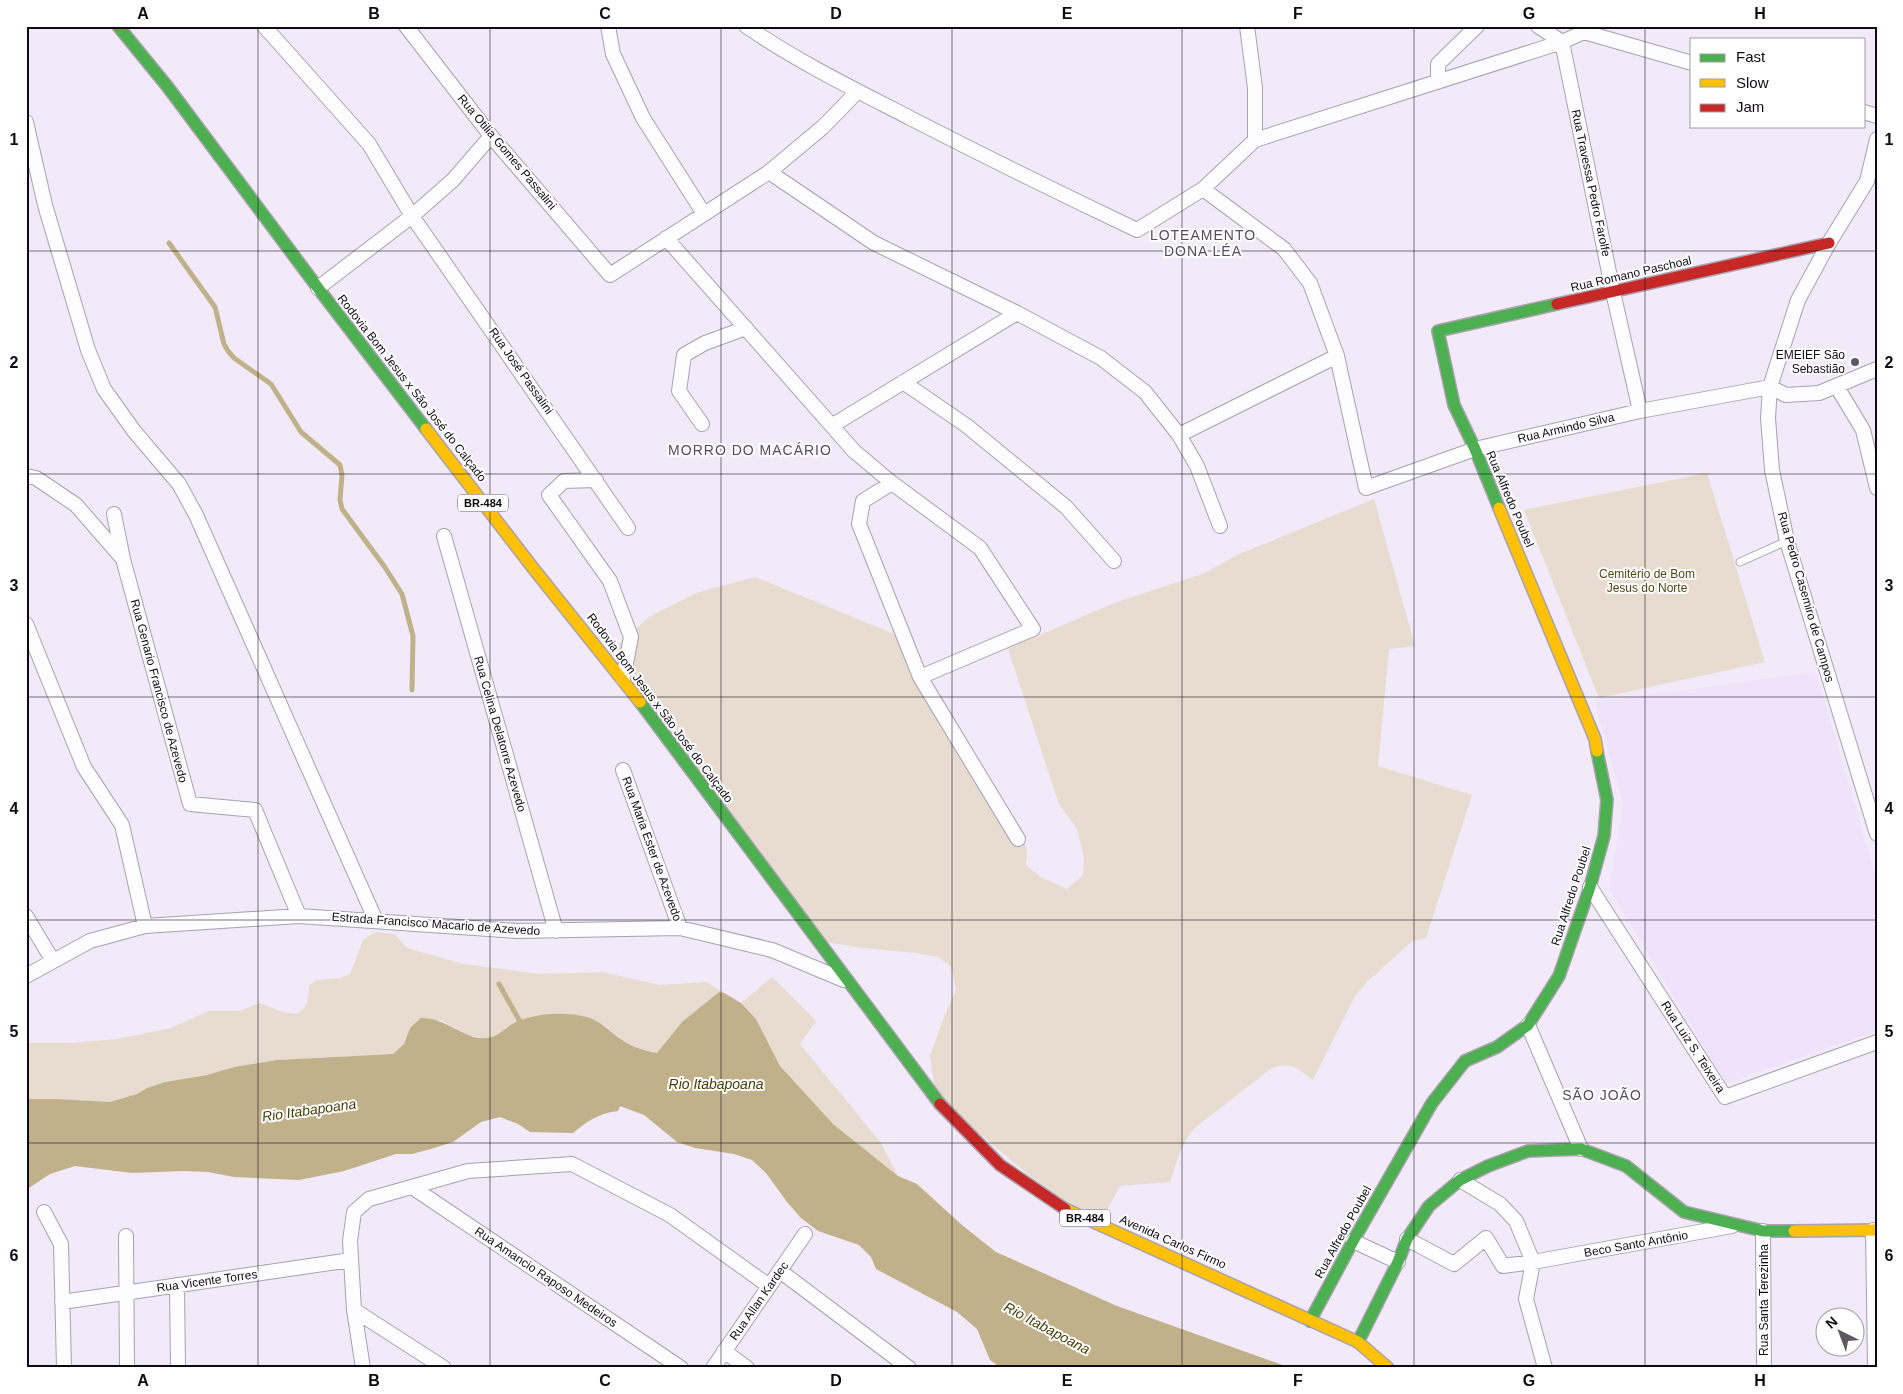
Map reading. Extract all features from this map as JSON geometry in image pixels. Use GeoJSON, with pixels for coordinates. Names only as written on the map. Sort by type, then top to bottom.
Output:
{"type":"FeatureCollection","features":[{"type":"Feature","properties":{"kind":"street","name":"Rodovia Bom Jesus x São José do Calçado"},"geometry":{"type":"LineString","coordinates":[[118,26],[167,86],[318,288],[533,568],[623,679],[847,982]]}},
{"type":"Feature","properties":{"kind":"street","name":"Rua José Passalini"},"geometry":{"type":"LineString","coordinates":[[264,26],[369,144],[412,216],[628,528]]}},
{"type":"Feature","properties":{"kind":"street","name":"Rua Otilia Gomes Passalini"},"geometry":{"type":"LineString","coordinates":[[406,26],[491,136],[610,275],[666,238]]}},
{"type":"Feature","properties":{"kind":"street"},"geometry":{"type":"LineString","coordinates":[[608,26],[613,54],[643,118],[704,214]]}},
{"type":"Feature","properties":{"kind":"street"},"geometry":{"type":"LineString","coordinates":[[746,26],[764,39],[858,92],[1034,181],[1137,230],[1203,190],[1255,140],[1562,42],[1585,29],[1690,62]]}},
{"type":"Feature","properties":{"kind":"street"},"geometry":{"type":"LineString","coordinates":[[1247,26],[1255,88],[1255,140]]}},
{"type":"Feature","properties":{"kind":"street"},"geometry":{"type":"LineString","coordinates":[[1438,81],[1438,64],[1477,26]]}},
{"type":"Feature","properties":{"kind":"street"},"geometry":{"type":"LineString","coordinates":[[1538,26],[1562,42]]}},
{"type":"Feature","properties":{"kind":"street","name":"Rua Travessa Pedro Farolfe"},"geometry":{"type":"LineString","coordinates":[[1562,42],[1613,292],[1640,411]]}},
{"type":"Feature","properties":{"kind":"street"},"geometry":{"type":"LineString","coordinates":[[858,92],[823,127],[769,172],[666,238],[854,451],[892,483],[980,548],[1033,629],[920,677]]}},
{"type":"Feature","properties":{"kind":"street"},"geometry":{"type":"LineString","coordinates":[[26,122],[48,214],[88,350],[104,389],[134,431],[179,484],[196,515],[376,921]]}},
{"type":"Feature","properties":{"kind":"street"},"geometry":{"type":"LineString","coordinates":[[318,288],[412,216],[453,180],[491,136]]}},
{"type":"Feature","properties":{"kind":"street","name":"Rua Pedro Casemiro de Campos"},"geometry":{"type":"LineString","coordinates":[[1877,139],[1872,184],[1829,243],[1798,300],[1770,387],[1768,418],[1772,470],[1787,541],[1877,834]]}},
{"type":"Feature","properties":{"kind":"street"},"geometry":{"type":"LineString","coordinates":[[769,172],[874,243],[1017,313],[1101,358],[1144,392],[1179,435],[1197,466],[1220,526]]}},
{"type":"Feature","properties":{"kind":"street"},"geometry":{"type":"LineString","coordinates":[[1179,435],[1337,356],[1310,283],[1284,249],[1203,190]]}},
{"type":"Feature","properties":{"kind":"street","name":"Rua Romano Paschoal"},"geometry":{"type":"LineString","coordinates":[[1438,331],[1829,243]]}},
{"type":"Feature","properties":{"kind":"street"},"geometry":{"type":"LineString","coordinates":[[833,425],[1017,313]]}},
{"type":"Feature","properties":{"kind":"street"},"geometry":{"type":"LineString","coordinates":[[702,424],[679,391],[684,355],[705,343],[746,328]]}},
{"type":"Feature","properties":{"kind":"street","name":"Rua Alfredo Poubel"},"geometry":{"type":"LineString","coordinates":[[1310,1321],[1432,1102],[1466,1061],[1496,1047],[1528,1025],[1559,976],[1590,887],[1604,836],[1606,800],[1595,738],[1454,405],[1438,331]]}},
{"type":"Feature","properties":{"kind":"street","name":"Rua Armindo Silva"},"geometry":{"type":"LineString","coordinates":[[1337,356],[1366,488],[1474,449],[1640,411],[1770,387]]}},
{"type":"Feature","properties":{"kind":"street"},"geometry":{"type":"LineString","coordinates":[[1770,387],[1786,395],[1819,393],[1877,369]]}},
{"type":"Feature","properties":{"kind":"street"},"geometry":{"type":"LineString","coordinates":[[903,382],[966,426],[1066,507],[1114,561]]}},
{"type":"Feature","properties":{"kind":"street"},"geometry":{"type":"LineString","coordinates":[[1837,387],[1863,430],[1877,488]]}},
{"type":"Feature","properties":{"kind":"street"},"geometry":{"type":"LineString","coordinates":[[26,476],[36,478],[76,505],[123,560]]}},
{"type":"Feature","properties":{"kind":"street"},"geometry":{"type":"LineString","coordinates":[[596,480],[564,481],[549,495],[610,581],[631,637],[623,679]]}},
{"type":"Feature","properties":{"kind":"street"},"geometry":{"type":"LineString","coordinates":[[892,483],[863,501],[859,524],[920,677],[1018,839]]}},
{"type":"Feature","properties":{"kind":"street","name":"Rua Genario Francisco de Azevedo"},"geometry":{"type":"LineString","coordinates":[[114,514],[123,560],[190,804],[255,810],[299,916]]}},
{"type":"Feature","properties":{"kind":"street","name":"Rua Celina Delatorre Azevedo"},"geometry":{"type":"LineString","coordinates":[[444,536],[556,931]]}},
{"type":"Feature","properties":{"kind":"street"},"geometry":{"type":"LineString","coordinates":[[26,624],[84,767],[122,825],[145,926]]}},
{"type":"Feature","properties":{"kind":"street","name":"Rua Maria Ester de Azevedo"},"geometry":{"type":"LineString","coordinates":[[624,770],[680,928]]}},
{"type":"Feature","properties":{"kind":"street","name":"Rua Luiz S. Teixeira"},"geometry":{"type":"LineString","coordinates":[[1590,887],[1725,1097],[1877,1042]]}},
{"type":"Feature","properties":{"kind":"street"},"geometry":{"type":"LineString","coordinates":[[26,916],[53,961]]}},
{"type":"Feature","properties":{"kind":"street","name":"Estrada Francisco Macario de Azevedo"},"geometry":{"type":"LineString","coordinates":[[26,976],[90,942],[145,926],[299,916],[517,931],[680,928],[772,950],[847,982]]}},
{"type":"Feature","properties":{"kind":"street","name":"Avenida Carlos Firmo"},"geometry":{"type":"LineString","coordinates":[[847,982],[943,1108],[1000,1165],[1060,1207],[1358,1342],[1388,1368]]}},
{"type":"Feature","properties":{"kind":"street"},"geometry":{"type":"LineString","coordinates":[[1528,1025],[1581,1149]]}},
{"type":"Feature","properties":{"kind":"street"},"geometry":{"type":"LineString","coordinates":[[1358,1342],[1398,1262],[1407,1238],[1429,1206],[1460,1180],[1488,1166],[1528,1151],[1581,1149],[1626,1166],[1684,1212],[1763,1231],[1875,1230],[1875,1368]]}},
{"type":"Feature","properties":{"kind":"street"},"geometry":{"type":"LineString","coordinates":[[363,1368],[354,1310],[351,1260],[350,1241],[354,1212],[369,1199],[468,1171],[572,1164],[670,1215],[769,1286]]}},
{"type":"Feature","properties":{"kind":"street"},"geometry":{"type":"LineString","coordinates":[[1460,1180],[1500,1204],[1516,1221],[1534,1262],[1526,1299],[1546,1368]]}},
{"type":"Feature","properties":{"kind":"street","name":"Rua Amancio Raposo Medeiros"},"geometry":{"type":"LineString","coordinates":[[412,1187],[681,1368]]}},
{"type":"Feature","properties":{"kind":"street"},"geometry":{"type":"LineString","coordinates":[[44,1212],[61,1244],[64,1368]]}},
{"type":"Feature","properties":{"kind":"street","name":"Beco Santo Antônio"},"geometry":{"type":"LineString","coordinates":[[1407,1238],[1454,1264],[1486,1238],[1503,1266],[1738,1225]]}},
{"type":"Feature","properties":{"kind":"street","name":"Rua Santa Terezinha"},"geometry":{"type":"LineString","coordinates":[[1763,1231],[1764,1368]]}},
{"type":"Feature","properties":{"kind":"street","name":"Rua Allan Kardec"},"geometry":{"type":"LineString","coordinates":[[713,1368],[805,1234]]}},
{"type":"Feature","properties":{"kind":"street"},"geometry":{"type":"LineString","coordinates":[[126,1236],[127,1368]]}},
{"type":"Feature","properties":{"kind":"street"},"geometry":{"type":"LineString","coordinates":[[1353,1241],[1398,1262]]}},
{"type":"Feature","properties":{"kind":"street","name":"Rua Vicente Torres"},"geometry":{"type":"LineString","coordinates":[[62,1302],[351,1260]]}},
{"type":"Feature","properties":{"kind":"street"},"geometry":{"type":"LineString","coordinates":[[780,1270],[909,1368]]}},
{"type":"Feature","properties":{"kind":"street"},"geometry":{"type":"LineString","coordinates":[[176,1285],[178,1368]]}},
{"type":"Feature","properties":{"kind":"street"},"geometry":{"type":"LineString","coordinates":[[354,1310],[444,1368]]}},
{"type":"Feature","properties":{"kind":"street"},"geometry":{"type":"LineString","coordinates":[[724,1351],[747,1368]]}},
{"type":"Feature","properties":{"kind":"lane"},"geometry":{"type":"LineString","coordinates":[[1740,562],[1787,541]]}},
{"type":"Feature","properties":{"kind":"shaded area"},"geometry":{"type":"Polygon","coordinates":[[[1816,672],[1877,881],[1877,1031],[1726,1083],[1609,889],[1623,805],[1595,702],[1816,672]]]}},
{"type":"Feature","properties":{"kind":"green space","name":"Cemitério de Bom Jesus do Norte"},"geometry":{"type":"Polygon","coordinates":[[[1707,473],[1765,662],[1599,698],[1524,510],[1707,473]]]}},
{"type":"Feature","properties":{"kind":"green space"},"geometry":{"type":"Polygon","coordinates":[[[1374,499],[1415,646],[1389,649],[1378,766],[1472,795],[1426,938],[1412,941],[1366,983],[1354,998],[1313,1080],[1294,1067],[1284,1065],[1272,1068],[1197,1126],[1183,1145],[1170,1182],[1120,1186],[1099,1225],[1031,1177],[936,1097],[930,1056],[956,990],[951,966],[938,957],[917,953],[825,942],[618,661],[619,644],[649,617],[696,593],[755,577],[904,638],[1017,825],[1027,849],[1026,865],[1041,877],[1067,889],[1083,875],[1084,857],[1077,829],[1059,804],[1008,649],[1114,603],[1205,573],[1237,555],[1374,499]]]}},
{"type":"Feature","properties":{"kind":"green space"},"geometry":{"type":"Polygon","coordinates":[[[375,932],[394,934],[407,948],[463,964],[540,974],[602,972],[659,985],[707,982],[724,993],[719,992],[682,1022],[657,1053],[642,1051],[621,1039],[607,1027],[588,1018],[576,1015],[559,1015],[512,1025],[496,1036],[484,1039],[467,1034],[440,1020],[410,1028],[404,1044],[393,1054],[277,1060],[234,1067],[207,1075],[165,1082],[147,1088],[137,1094],[110,1102],[26,1099],[26,1043],[69,1043],[117,1039],[171,1028],[209,1011],[239,1011],[260,1003],[282,1012],[298,1014],[307,1002],[309,986],[316,980],[340,978],[350,974],[363,940],[375,932]]]}},
{"type":"Feature","properties":{"kind":"green space"},"geometry":{"type":"Polygon","coordinates":[[[772,977],[816,1021],[800,1044],[881,1143],[898,1176],[833,1124],[780,1066],[756,1019],[741,1003],[772,977]]]}},
{"type":"Feature","properties":{"kind":"water","name":"Rio Itabapoana"},"geometry":{"type":"Polygon","coordinates":[[[719,992],[741,1003],[756,1019],[780,1066],[833,1124],[898,1176],[917,1184],[962,1225],[996,1252],[1117,1306],[1291,1368],[1001,1368],[990,1360],[977,1329],[957,1312],[876,1269],[871,1257],[859,1245],[818,1231],[801,1218],[766,1173],[752,1160],[734,1154],[695,1148],[677,1142],[644,1115],[620,1106],[618,1111],[594,1118],[573,1133],[530,1132],[518,1124],[500,1117],[481,1122],[453,1142],[431,1149],[412,1154],[396,1154],[344,1171],[299,1180],[234,1177],[208,1172],[132,1173],[75,1166],[50,1174],[26,1190],[26,1099],[110,1102],[137,1094],[147,1088],[165,1082],[207,1075],[234,1067],[277,1060],[393,1054],[404,1044],[410,1028],[421,1018],[439,1021],[471,1036],[486,1038],[497,1035],[512,1024],[529,1017],[548,1014],[578,1015],[597,1021],[630,1045],[657,1053],[682,1022],[719,992]]]}},
{"type":"Feature","properties":{"kind":"waterway"},"geometry":{"type":"LineString","coordinates":[[169,243],[215,307],[224,344],[228,351],[234,358],[271,384],[301,432],[340,465],[342,475],[340,500],[342,509],[402,594],[413,636],[412,690]]}},
{"type":"Feature","properties":{"kind":"waterway"},"geometry":{"type":"LineString","coordinates":[[499,984],[523,1027]]}},
{"type":"Feature","properties":{"kind":"traffic: fast"},"geometry":{"type":"LineString","coordinates":[[118,26],[167,86],[426,429]]}},
{"type":"Feature","properties":{"kind":"traffic: fast"},"geometry":{"type":"LineString","coordinates":[[1499,508],[1475,449],[1454,405],[1438,331],[1557,304]]}},
{"type":"Feature","properties":{"kind":"traffic: fast"},"geometry":{"type":"LineString","coordinates":[[640,702],[940,1104]]}},
{"type":"Feature","properties":{"kind":"traffic: fast"},"geometry":{"type":"LineString","coordinates":[[1310,1321],[1353,1241],[1432,1103],[1465,1061],[1497,1047],[1528,1025],[1559,976],[1590,887],[1604,836],[1607,800],[1597,751]]}},
{"type":"Feature","properties":{"kind":"traffic: fast"},"geometry":{"type":"LineString","coordinates":[[1358,1342],[1398,1262],[1407,1239],[1429,1206],[1460,1180],[1488,1166],[1528,1151],[1581,1149],[1626,1166],[1684,1212],[1763,1231],[1794,1231]]}},
{"type":"Feature","properties":{"kind":"traffic: slow"},"geometry":{"type":"LineString","coordinates":[[426,429],[533,568],[640,702]]}},
{"type":"Feature","properties":{"kind":"traffic: slow"},"geometry":{"type":"LineString","coordinates":[[1499,508],[1595,739],[1597,751]]}},
{"type":"Feature","properties":{"kind":"traffic: slow"},"geometry":{"type":"LineString","coordinates":[[1065,1209],[1358,1342],[1388,1368]]}},
{"type":"Feature","properties":{"kind":"traffic: slow"},"geometry":{"type":"LineString","coordinates":[[1794,1231],[1877,1230]]}},
{"type":"Feature","properties":{"kind":"traffic: jam"},"geometry":{"type":"LineString","coordinates":[[1557,304],[1829,243]]}},
{"type":"Feature","properties":{"kind":"traffic: jam"},"geometry":{"type":"LineString","coordinates":[[940,1104],[1000,1165],[1065,1209]]}},
{"type":"Feature","properties":{"kind":"place","name":"EMEIEF São Sebastião"},"geometry":{"type":"Point","coordinates":[1855,362]}},
{"type":"Feature","properties":{"kind":"district","name":"LOTEAMENTO DONA LÉA"},"geometry":{"type":"Point","coordinates":[1203,244]}},
{"type":"Feature","properties":{"kind":"district","name":"MORRO DO MACÁRIO"},"geometry":{"type":"Point","coordinates":[750,450]}},
{"type":"Feature","properties":{"kind":"district","name":"SÃO JOÃO"},"geometry":{"type":"Point","coordinates":[1602,1095]}}]}
